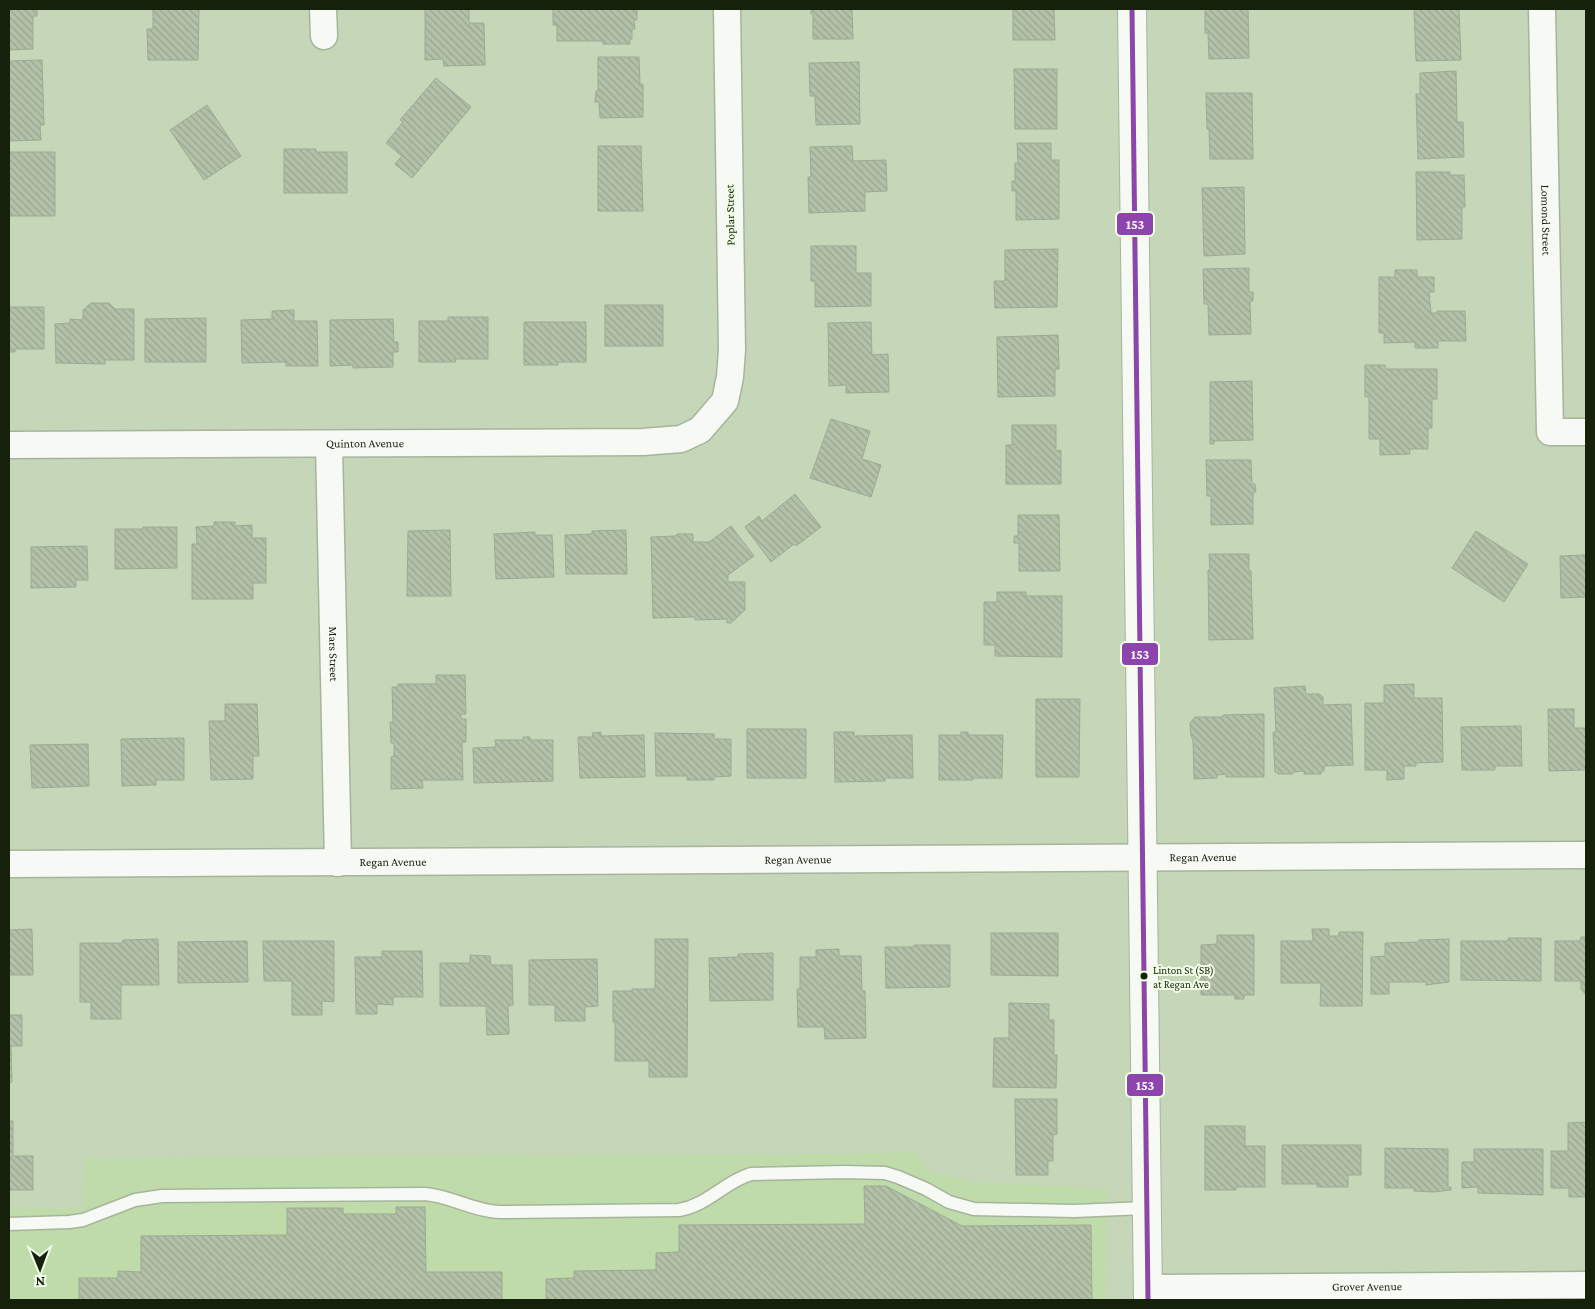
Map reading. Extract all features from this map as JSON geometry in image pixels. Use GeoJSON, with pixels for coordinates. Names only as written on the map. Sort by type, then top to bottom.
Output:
{"type":"FeatureCollection","features":[{"type":"Feature","properties":{"kind":"street"},"geometry":{"type":"LineString","coordinates":[[323,9],[324,36]]}},
{"type":"Feature","properties":{"kind":"street","name":"Poplar Street"},"geometry":{"type":"LineString","coordinates":[[713,416],[724,400],[730,376],[732,350],[727,9]]}},
{"type":"Feature","properties":{"kind":"street"},"geometry":{"type":"LineString","coordinates":[[1132,9],[1148,1294]]}},
{"type":"Feature","properties":{"kind":"street","name":"Lomond Street"},"geometry":{"type":"LineString","coordinates":[[1542,9],[1550,432],[1586,432]]}},
{"type":"Feature","properties":{"kind":"street","name":"Quinton Avenue"},"geometry":{"type":"LineString","coordinates":[[9,445],[643,442],[681,439],[700,430],[713,416]]}},
{"type":"Feature","properties":{"kind":"street","name":"Mars Street"},"geometry":{"type":"LineString","coordinates":[[329,444],[338,863]]}},
{"type":"Feature","properties":{"kind":"street","name":"Regan Avenue"},"geometry":{"type":"LineString","coordinates":[[9,864],[1143,856],[1586,855]]}},
{"type":"Feature","properties":{"kind":"street","name":"Grover Avenue"},"geometry":{"type":"LineString","coordinates":[[1148,1294],[1586,1285]]}},
{"type":"Feature","properties":{"kind":"lane"},"geometry":{"type":"LineString","coordinates":[[9,1224],[83,1220],[135,1200],[162,1196],[425,1194],[439,1195],[488,1212],[679,1210],[692,1208],[700,1204],[741,1178],[751,1174],[844,1172],[885,1173],[898,1177],[949,1202],[974,1209],[1074,1211],[1146,1208]]}},
{"type":"Feature","properties":{"kind":"shaded area"},"geometry":{"type":"Polygon","coordinates":[[[914,1152],[930,1172],[976,1182],[1107,1189],[1106,1300],[9,1300],[9,1208],[82,1209],[85,1159],[337,1156],[793,1155],[914,1152]]]}},
{"type":"Feature","properties":{"kind":"building"},"geometry":{"type":"Polygon","coordinates":[[[9,9],[37,9],[37,16],[33,16],[33,49],[9,50],[9,9]]]}},
{"type":"Feature","properties":{"kind":"building"},"geometry":{"type":"Polygon","coordinates":[[[153,9],[199,9],[198,60],[148,60],[147,29],[153,29],[153,9]]]}},
{"type":"Feature","properties":{"kind":"building"},"geometry":{"type":"Polygon","coordinates":[[[425,9],[469,9],[469,23],[484,23],[485,65],[444,66],[443,59],[425,60],[425,9]]]}},
{"type":"Feature","properties":{"kind":"building"},"geometry":{"type":"Polygon","coordinates":[[[553,9],[637,9],[637,20],[634,20],[635,29],[632,29],[630,44],[603,44],[603,41],[557,41],[557,25],[553,25],[553,9]]]}},
{"type":"Feature","properties":{"kind":"building"},"geometry":{"type":"Polygon","coordinates":[[[811,9],[852,9],[853,39],[813,39],[813,14],[811,14],[811,9]]]}},
{"type":"Feature","properties":{"kind":"building"},"geometry":{"type":"Polygon","coordinates":[[[1013,9],[1054,9],[1055,40],[1013,40],[1013,9]]]}},
{"type":"Feature","properties":{"kind":"building"},"geometry":{"type":"Polygon","coordinates":[[[1205,9],[1248,9],[1249,58],[1209,59],[1208,33],[1205,33],[1205,9]]]}},
{"type":"Feature","properties":{"kind":"building"},"geometry":{"type":"Polygon","coordinates":[[[1414,9],[1459,9],[1461,60],[1416,61],[1414,9]]]}},
{"type":"Feature","properties":{"kind":"building"},"geometry":{"type":"Polygon","coordinates":[[[598,57],[639,57],[640,84],[643,84],[643,117],[600,118],[599,102],[595,102],[596,91],[598,91],[598,57]]]}},
{"type":"Feature","properties":{"kind":"building"},"geometry":{"type":"Polygon","coordinates":[[[42,60],[44,125],[40,125],[41,140],[9,141],[9,61],[42,60]]]}},
{"type":"Feature","properties":{"kind":"building"},"geometry":{"type":"Polygon","coordinates":[[[859,62],[860,124],[816,125],[815,96],[810,96],[809,63],[859,62]]]}},
{"type":"Feature","properties":{"kind":"building"},"geometry":{"type":"Polygon","coordinates":[[[1014,69],[1057,69],[1057,129],[1015,129],[1014,69]]]}},
{"type":"Feature","properties":{"kind":"building"},"geometry":{"type":"Polygon","coordinates":[[[1456,71],[1457,122],[1463,122],[1464,157],[1418,159],[1416,94],[1420,94],[1420,73],[1456,71]]]}},
{"type":"Feature","properties":{"kind":"building"},"geometry":{"type":"Polygon","coordinates":[[[436,78],[471,107],[412,178],[395,164],[402,156],[386,143],[403,122],[400,120],[436,78]]]}},
{"type":"Feature","properties":{"kind":"building"},"geometry":{"type":"Polygon","coordinates":[[[1206,93],[1252,93],[1253,159],[1210,159],[1206,93]]]}},
{"type":"Feature","properties":{"kind":"building"},"geometry":{"type":"Polygon","coordinates":[[[207,105],[241,156],[204,180],[170,130],[207,105]]]}},
{"type":"Feature","properties":{"kind":"building"},"geometry":{"type":"Polygon","coordinates":[[[1017,143],[1051,143],[1051,160],[1059,160],[1059,219],[1016,220],[1016,191],[1012,191],[1012,181],[1015,181],[1015,163],[1018,163],[1017,143]]]}},
{"type":"Feature","properties":{"kind":"building"},"geometry":{"type":"Polygon","coordinates":[[[598,146],[641,146],[643,211],[598,211],[598,146]]]}},
{"type":"Feature","properties":{"kind":"building"},"geometry":{"type":"Polygon","coordinates":[[[852,146],[853,161],[886,160],[887,191],[865,192],[865,211],[809,213],[808,177],[811,177],[810,147],[852,146]]]}},
{"type":"Feature","properties":{"kind":"building"},"geometry":{"type":"Polygon","coordinates":[[[284,149],[316,149],[316,152],[347,152],[347,193],[284,193],[284,149]]]}},
{"type":"Feature","properties":{"kind":"building"},"geometry":{"type":"Polygon","coordinates":[[[9,152],[55,152],[55,216],[9,216],[9,152]]]}},
{"type":"Feature","properties":{"kind":"building"},"geometry":{"type":"Polygon","coordinates":[[[1416,172],[1450,172],[1450,175],[1464,175],[1465,207],[1462,207],[1462,239],[1417,240],[1416,172]]]}},
{"type":"Feature","properties":{"kind":"building"},"geometry":{"type":"Polygon","coordinates":[[[1244,187],[1245,254],[1204,256],[1202,188],[1244,187]]]}},
{"type":"Feature","properties":{"kind":"building"},"geometry":{"type":"Polygon","coordinates":[[[811,246],[856,246],[856,273],[871,273],[871,306],[815,307],[815,281],[811,281],[811,246]]]}},
{"type":"Feature","properties":{"kind":"building"},"geometry":{"type":"Polygon","coordinates":[[[1058,249],[1057,307],[995,308],[994,281],[1005,281],[1005,250],[1058,249]]]}},
{"type":"Feature","properties":{"kind":"building"},"geometry":{"type":"Polygon","coordinates":[[[1249,268],[1249,292],[1253,292],[1253,301],[1250,301],[1251,334],[1209,335],[1208,304],[1204,304],[1203,269],[1249,268]]]}},
{"type":"Feature","properties":{"kind":"building"},"geometry":{"type":"Polygon","coordinates":[[[1395,270],[1417,270],[1417,277],[1434,277],[1434,292],[1429,292],[1431,313],[1437,313],[1437,311],[1465,311],[1466,341],[1438,341],[1438,348],[1415,348],[1415,342],[1384,343],[1384,333],[1379,333],[1379,277],[1395,277],[1395,270]]]}},
{"type":"Feature","properties":{"kind":"building"},"geometry":{"type":"Polygon","coordinates":[[[91,303],[109,303],[115,309],[134,309],[134,360],[105,360],[105,364],[56,363],[55,324],[70,323],[70,319],[83,320],[83,310],[91,303]]]}},
{"type":"Feature","properties":{"kind":"building"},"geometry":{"type":"Polygon","coordinates":[[[605,305],[663,305],[663,346],[605,346],[605,305]]]}},
{"type":"Feature","properties":{"kind":"building"},"geometry":{"type":"Polygon","coordinates":[[[9,307],[44,307],[44,349],[15,349],[15,352],[9,352],[9,307]]]}},
{"type":"Feature","properties":{"kind":"building"},"geometry":{"type":"Polygon","coordinates":[[[294,310],[294,321],[317,321],[318,366],[286,366],[286,362],[242,363],[241,320],[272,319],[272,311],[294,310]]]}},
{"type":"Feature","properties":{"kind":"building"},"geometry":{"type":"Polygon","coordinates":[[[448,317],[488,317],[488,359],[455,359],[456,362],[419,362],[419,321],[448,321],[448,317]]]}},
{"type":"Feature","properties":{"kind":"building"},"geometry":{"type":"Polygon","coordinates":[[[206,318],[206,362],[145,362],[145,319],[206,318]]]}},
{"type":"Feature","properties":{"kind":"building"},"geometry":{"type":"Polygon","coordinates":[[[393,319],[394,342],[398,342],[398,352],[393,352],[393,367],[353,368],[353,365],[330,366],[330,320],[393,319]]]}},
{"type":"Feature","properties":{"kind":"building"},"geometry":{"type":"Polygon","coordinates":[[[524,322],[586,322],[586,362],[558,362],[558,365],[524,365],[524,322]]]}},
{"type":"Feature","properties":{"kind":"building"},"geometry":{"type":"Polygon","coordinates":[[[871,322],[872,355],[888,354],[889,392],[846,393],[846,385],[829,386],[828,323],[871,322]]]}},
{"type":"Feature","properties":{"kind":"building"},"geometry":{"type":"Polygon","coordinates":[[[1058,335],[1059,369],[1055,369],[1055,396],[998,397],[997,337],[1058,335]]]}},
{"type":"Feature","properties":{"kind":"building"},"geometry":{"type":"Polygon","coordinates":[[[1365,365],[1385,365],[1386,369],[1437,369],[1437,399],[1432,399],[1432,428],[1428,428],[1428,449],[1410,449],[1410,454],[1380,455],[1380,439],[1369,439],[1369,397],[1365,397],[1365,365]]]}},
{"type":"Feature","properties":{"kind":"building"},"geometry":{"type":"Polygon","coordinates":[[[1252,381],[1253,440],[1214,441],[1214,444],[1210,444],[1210,382],[1252,381]]]}},
{"type":"Feature","properties":{"kind":"building"},"geometry":{"type":"Polygon","coordinates":[[[831,419],[870,431],[862,459],[881,465],[871,497],[810,478],[831,419]]]}},
{"type":"Feature","properties":{"kind":"building"},"geometry":{"type":"Polygon","coordinates":[[[1012,425],[1056,425],[1056,451],[1061,450],[1061,484],[1006,484],[1006,445],[1012,445],[1012,425]]]}},
{"type":"Feature","properties":{"kind":"building"},"geometry":{"type":"Polygon","coordinates":[[[1206,460],[1251,460],[1252,484],[1255,484],[1256,492],[1253,492],[1253,524],[1211,525],[1211,496],[1207,496],[1206,460]]]}},
{"type":"Feature","properties":{"kind":"building"},"geometry":{"type":"Polygon","coordinates":[[[795,494],[821,527],[796,546],[794,544],[771,562],[745,527],[759,516],[762,521],[795,494]]]}},
{"type":"Feature","properties":{"kind":"building"},"geometry":{"type":"Polygon","coordinates":[[[1018,515],[1059,515],[1060,571],[1019,571],[1019,543],[1014,543],[1014,536],[1018,536],[1018,515]]]}},
{"type":"Feature","properties":{"kind":"building"},"geometry":{"type":"Polygon","coordinates":[[[214,522],[235,522],[235,526],[252,525],[252,538],[266,538],[266,583],[253,583],[253,599],[192,599],[192,544],[197,544],[196,527],[214,526],[214,522]]]}},
{"type":"Feature","properties":{"kind":"building"},"geometry":{"type":"Polygon","coordinates":[[[731,526],[754,556],[728,575],[728,582],[745,582],[745,610],[731,623],[727,623],[727,619],[695,620],[695,617],[653,618],[651,537],[693,534],[693,542],[709,542],[731,526]]]}},
{"type":"Feature","properties":{"kind":"building"},"geometry":{"type":"Polygon","coordinates":[[[143,527],[177,527],[177,568],[115,569],[115,529],[143,529],[143,527]]]}},
{"type":"Feature","properties":{"kind":"building"},"geometry":{"type":"Polygon","coordinates":[[[450,530],[451,596],[407,596],[408,531],[450,530]]]}},
{"type":"Feature","properties":{"kind":"building"},"geometry":{"type":"Polygon","coordinates":[[[626,530],[627,574],[566,574],[565,535],[592,534],[592,531],[626,530]]]}},
{"type":"Feature","properties":{"kind":"building"},"geometry":{"type":"Polygon","coordinates":[[[1476,531],[1528,564],[1504,602],[1452,568],[1476,531]]]}},
{"type":"Feature","properties":{"kind":"building"},"geometry":{"type":"Polygon","coordinates":[[[535,532],[535,535],[552,535],[554,577],[496,579],[494,534],[535,532]]]}},
{"type":"Feature","properties":{"kind":"building"},"geometry":{"type":"Polygon","coordinates":[[[87,546],[88,580],[76,580],[76,587],[31,588],[31,547],[87,546]]]}},
{"type":"Feature","properties":{"kind":"building"},"geometry":{"type":"Polygon","coordinates":[[[1209,554],[1249,554],[1253,639],[1209,640],[1209,554]]]}},
{"type":"Feature","properties":{"kind":"building"},"geometry":{"type":"Polygon","coordinates":[[[1586,555],[1586,597],[1561,598],[1560,556],[1586,555]]]}},
{"type":"Feature","properties":{"kind":"building"},"geometry":{"type":"Polygon","coordinates":[[[997,592],[1026,592],[1026,596],[1062,596],[1062,657],[995,656],[995,645],[984,645],[984,602],[997,602],[997,592]]]}},
{"type":"Feature","properties":{"kind":"building"},"geometry":{"type":"Polygon","coordinates":[[[436,675],[465,675],[466,714],[461,714],[461,719],[466,719],[466,742],[462,742],[463,780],[422,780],[423,788],[391,789],[391,757],[394,756],[394,743],[391,743],[390,722],[393,722],[392,687],[398,687],[398,684],[436,684],[436,675]]]}},
{"type":"Feature","properties":{"kind":"building"},"geometry":{"type":"Polygon","coordinates":[[[1414,684],[1414,698],[1442,698],[1443,762],[1416,763],[1416,766],[1404,766],[1404,779],[1387,780],[1387,770],[1365,770],[1365,703],[1384,703],[1384,685],[1414,684]]]}},
{"type":"Feature","properties":{"kind":"building"},"geometry":{"type":"Polygon","coordinates":[[[1305,686],[1306,694],[1319,694],[1323,697],[1323,705],[1351,704],[1353,765],[1324,766],[1324,771],[1321,771],[1321,774],[1304,774],[1304,771],[1293,772],[1293,774],[1278,774],[1278,772],[1275,772],[1273,732],[1276,732],[1274,688],[1305,686]]]}},
{"type":"Feature","properties":{"kind":"building"},"geometry":{"type":"Polygon","coordinates":[[[1036,699],[1080,699],[1079,777],[1036,777],[1036,699]]]}},
{"type":"Feature","properties":{"kind":"building"},"geometry":{"type":"Polygon","coordinates":[[[225,704],[257,704],[259,756],[253,756],[253,779],[211,780],[209,721],[225,721],[225,704]]]}},
{"type":"Feature","properties":{"kind":"building"},"geometry":{"type":"Polygon","coordinates":[[[1548,709],[1574,709],[1574,728],[1586,728],[1586,770],[1549,771],[1548,709]]]}},
{"type":"Feature","properties":{"kind":"building"},"geometry":{"type":"Polygon","coordinates":[[[1264,714],[1264,777],[1226,777],[1226,774],[1217,775],[1217,778],[1194,779],[1193,740],[1190,723],[1195,717],[1264,714]]]}},
{"type":"Feature","properties":{"kind":"building"},"geometry":{"type":"Polygon","coordinates":[[[1521,726],[1522,766],[1495,766],[1495,770],[1462,770],[1461,727],[1521,726]]]}},
{"type":"Feature","properties":{"kind":"building"},"geometry":{"type":"Polygon","coordinates":[[[747,729],[806,729],[806,778],[747,778],[747,729]]]}},
{"type":"Feature","properties":{"kind":"building"},"geometry":{"type":"Polygon","coordinates":[[[601,732],[601,736],[644,735],[645,777],[580,778],[578,737],[593,737],[592,733],[601,732]]]}},
{"type":"Feature","properties":{"kind":"building"},"geometry":{"type":"Polygon","coordinates":[[[834,732],[854,732],[854,736],[912,735],[913,778],[885,778],[885,781],[835,782],[834,732]]]}},
{"type":"Feature","properties":{"kind":"building"},"geometry":{"type":"Polygon","coordinates":[[[961,732],[968,732],[968,735],[1003,735],[1002,778],[939,780],[939,735],[961,735],[961,732]]]}},
{"type":"Feature","properties":{"kind":"building"},"geometry":{"type":"Polygon","coordinates":[[[655,733],[714,734],[714,739],[731,739],[731,776],[714,777],[714,780],[687,780],[687,776],[656,776],[655,733]]]}},
{"type":"Feature","properties":{"kind":"building"},"geometry":{"type":"Polygon","coordinates":[[[523,737],[530,737],[530,740],[553,740],[553,781],[474,783],[473,748],[496,747],[495,740],[523,740],[523,737]]]}},
{"type":"Feature","properties":{"kind":"building"},"geometry":{"type":"Polygon","coordinates":[[[184,738],[184,780],[156,780],[156,785],[122,786],[121,739],[184,738]]]}},
{"type":"Feature","properties":{"kind":"building"},"geometry":{"type":"Polygon","coordinates":[[[88,744],[89,786],[32,788],[30,745],[88,744]]]}},
{"type":"Feature","properties":{"kind":"building"},"geometry":{"type":"Polygon","coordinates":[[[32,929],[33,975],[9,975],[9,930],[32,929]]]}},
{"type":"Feature","properties":{"kind":"building"},"geometry":{"type":"Polygon","coordinates":[[[1312,929],[1329,929],[1329,936],[1339,936],[1339,932],[1363,932],[1362,1006],[1320,1006],[1321,983],[1281,983],[1281,941],[1313,941],[1312,929]]]}},
{"type":"Feature","properties":{"kind":"building"},"geometry":{"type":"Polygon","coordinates":[[[991,933],[1058,933],[1058,976],[991,975],[991,933]]]}},
{"type":"Feature","properties":{"kind":"building"},"geometry":{"type":"Polygon","coordinates":[[[1217,935],[1254,935],[1254,995],[1244,995],[1244,999],[1235,999],[1235,995],[1201,995],[1201,945],[1217,944],[1217,935]]]}},
{"type":"Feature","properties":{"kind":"building"},"geometry":{"type":"Polygon","coordinates":[[[1581,937],[1586,937],[1586,995],[1581,989],[1581,981],[1555,981],[1555,941],[1580,941],[1581,937]]]}},
{"type":"Feature","properties":{"kind":"building"},"geometry":{"type":"Polygon","coordinates":[[[1508,938],[1541,938],[1541,981],[1461,980],[1461,941],[1508,941],[1508,938]]]}},
{"type":"Feature","properties":{"kind":"building"},"geometry":{"type":"Polygon","coordinates":[[[158,939],[159,985],[121,985],[121,1019],[91,1019],[91,1002],[80,1002],[80,943],[122,943],[123,940],[158,939]]]}},
{"type":"Feature","properties":{"kind":"building"},"geometry":{"type":"Polygon","coordinates":[[[655,939],[688,939],[687,1077],[649,1077],[649,1061],[615,1061],[613,991],[655,989],[655,939]]]}},
{"type":"Feature","properties":{"kind":"building"},"geometry":{"type":"Polygon","coordinates":[[[1449,939],[1449,982],[1426,985],[1426,982],[1389,982],[1389,994],[1371,994],[1371,957],[1385,956],[1385,943],[1449,939]]]}},
{"type":"Feature","properties":{"kind":"building"},"geometry":{"type":"Polygon","coordinates":[[[247,941],[248,982],[178,983],[178,942],[247,941]]]}},
{"type":"Feature","properties":{"kind":"building"},"geometry":{"type":"Polygon","coordinates":[[[263,941],[334,941],[334,1002],[322,1001],[322,1015],[292,1015],[292,981],[264,981],[263,941]]]}},
{"type":"Feature","properties":{"kind":"building"},"geometry":{"type":"Polygon","coordinates":[[[914,945],[950,945],[950,987],[886,988],[885,947],[914,947],[914,945]]]}},
{"type":"Feature","properties":{"kind":"building"},"geometry":{"type":"Polygon","coordinates":[[[839,949],[839,956],[861,956],[862,991],[865,991],[866,1038],[825,1039],[824,1027],[798,1027],[797,989],[800,989],[800,957],[816,957],[816,950],[839,949]]]}},
{"type":"Feature","properties":{"kind":"building"},"geometry":{"type":"Polygon","coordinates":[[[382,951],[422,951],[423,997],[393,997],[393,1005],[377,1004],[377,1014],[356,1014],[355,957],[382,957],[382,951]]]}},
{"type":"Feature","properties":{"kind":"building"},"geometry":{"type":"Polygon","coordinates":[[[773,953],[773,1000],[710,1001],[709,958],[738,957],[738,954],[773,953]]]}},
{"type":"Feature","properties":{"kind":"building"},"geometry":{"type":"Polygon","coordinates":[[[470,955],[490,956],[491,965],[512,965],[513,1005],[508,1006],[509,1034],[487,1035],[486,1006],[440,1006],[440,963],[470,963],[470,955]]]}},
{"type":"Feature","properties":{"kind":"building"},"geometry":{"type":"Polygon","coordinates":[[[597,959],[598,1006],[585,1007],[585,1021],[555,1021],[555,1005],[529,1005],[529,960],[597,959]]]}},
{"type":"Feature","properties":{"kind":"building"},"geometry":{"type":"Polygon","coordinates":[[[1009,1003],[1049,1004],[1049,1020],[1054,1020],[1054,1055],[1057,1055],[1056,1088],[993,1087],[994,1038],[1009,1038],[1009,1003]]]}},
{"type":"Feature","properties":{"kind":"building"},"geometry":{"type":"Polygon","coordinates":[[[9,1015],[22,1015],[22,1046],[11,1046],[12,1082],[9,1083],[9,1015]]]}},
{"type":"Feature","properties":{"kind":"building"},"geometry":{"type":"Polygon","coordinates":[[[1015,1099],[1057,1099],[1057,1134],[1053,1135],[1053,1161],[1048,1161],[1048,1175],[1016,1175],[1015,1099]]]}},
{"type":"Feature","properties":{"kind":"building"},"geometry":{"type":"Polygon","coordinates":[[[9,1121],[13,1121],[13,1156],[33,1156],[33,1190],[9,1190],[9,1121]]]}},
{"type":"Feature","properties":{"kind":"building"},"geometry":{"type":"Polygon","coordinates":[[[1586,1122],[1586,1197],[1569,1197],[1569,1188],[1551,1188],[1551,1151],[1568,1151],[1568,1123],[1586,1122]]]}},
{"type":"Feature","properties":{"kind":"building"},"geometry":{"type":"Polygon","coordinates":[[[1205,1126],[1245,1126],[1245,1146],[1265,1146],[1265,1187],[1236,1187],[1236,1190],[1205,1190],[1205,1126]]]}},
{"type":"Feature","properties":{"kind":"building"},"geometry":{"type":"Polygon","coordinates":[[[1282,1145],[1361,1145],[1361,1175],[1348,1175],[1348,1187],[1317,1187],[1317,1184],[1282,1184],[1282,1145]]]}},
{"type":"Feature","properties":{"kind":"building"},"geometry":{"type":"Polygon","coordinates":[[[1385,1148],[1448,1149],[1448,1187],[1451,1187],[1451,1190],[1433,1192],[1414,1191],[1414,1188],[1385,1188],[1385,1148]]]}},
{"type":"Feature","properties":{"kind":"building"},"geometry":{"type":"Polygon","coordinates":[[[1474,1149],[1543,1149],[1543,1195],[1478,1193],[1478,1187],[1462,1188],[1462,1162],[1474,1162],[1474,1149]]]}},
{"type":"Feature","properties":{"kind":"building"},"geometry":{"type":"Polygon","coordinates":[[[864,1186],[886,1186],[962,1226],[1091,1225],[1092,1300],[546,1300],[546,1279],[574,1278],[574,1271],[656,1270],[656,1253],[679,1252],[679,1225],[865,1224],[864,1186]]]}},
{"type":"Feature","properties":{"kind":"building"},"geometry":{"type":"Polygon","coordinates":[[[396,1207],[425,1207],[426,1272],[502,1272],[502,1300],[79,1300],[79,1278],[118,1278],[118,1271],[141,1272],[141,1236],[287,1235],[287,1208],[343,1208],[343,1214],[396,1214],[396,1207]]]}},
{"type":"Feature","properties":{"kind":"transit line","name":"153"},"geometry":{"type":"LineString","coordinates":[[1132,9],[1148,1300]]}},
{"type":"Feature","properties":{"kind":"place","name":"Linton St (SB) at Regan Ave"},"geometry":{"type":"Point","coordinates":[1144,976]}}]}
